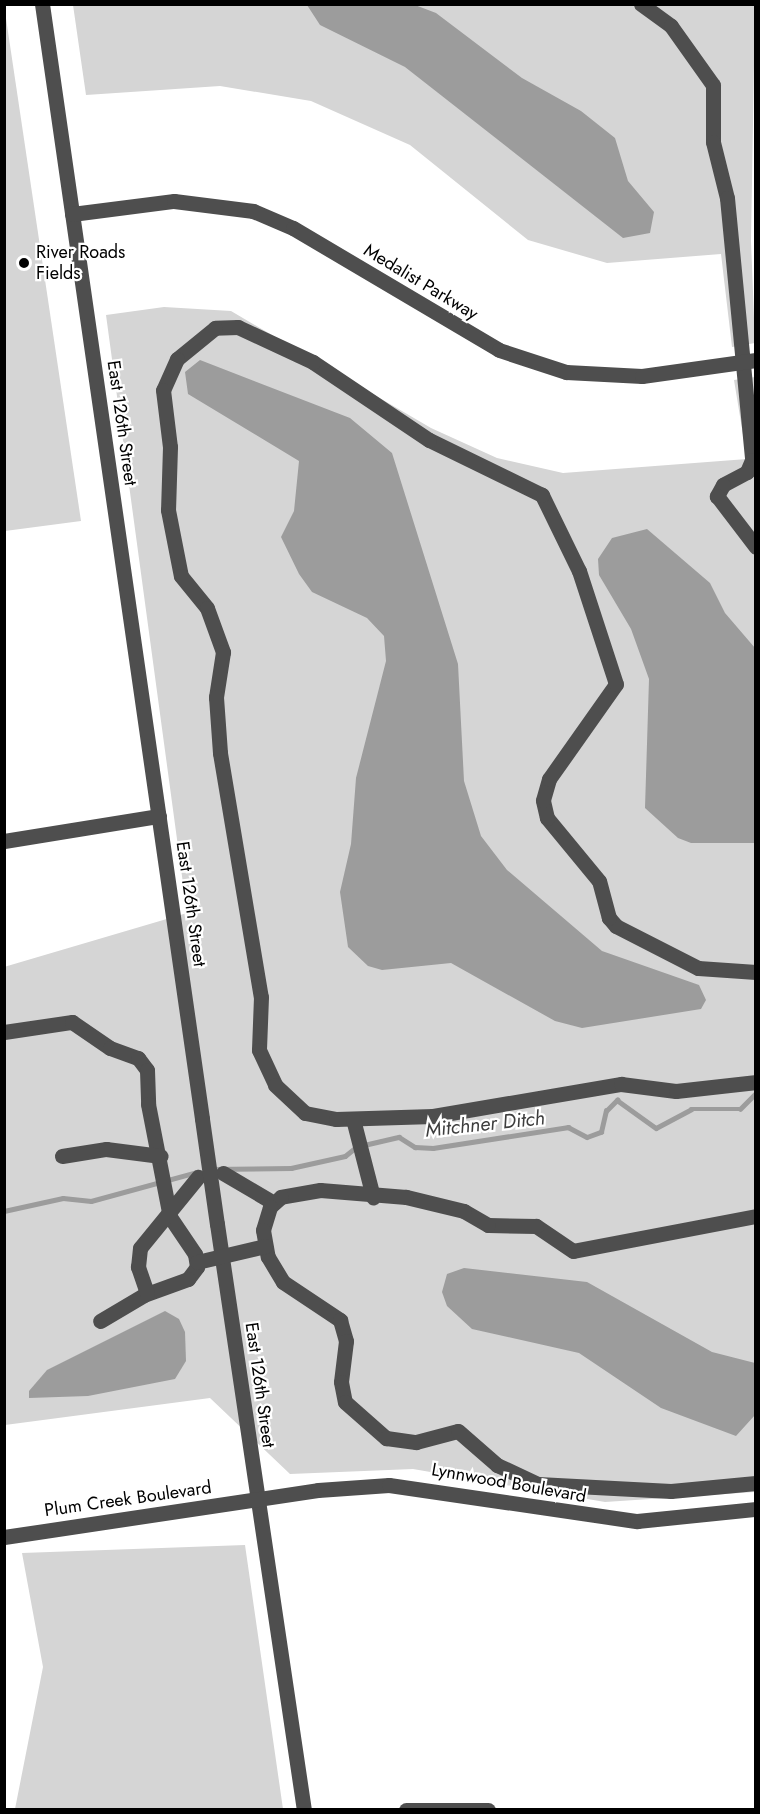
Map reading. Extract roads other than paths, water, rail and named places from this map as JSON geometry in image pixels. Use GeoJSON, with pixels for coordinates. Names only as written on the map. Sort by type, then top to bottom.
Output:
{"type":"FeatureCollection","features":[{"type":"Feature","properties":{"kind":"street","name":"East 126th Street"},"geometry":{"type":"LineString","coordinates":[[42,4],[217,1224],[304,1809]]}},
{"type":"Feature","properties":{"kind":"street"},"geometry":{"type":"LineString","coordinates":[[641,4],[671,26],[713,85],[712,142],[727,198],[748,361],[752,460],[747,472],[723,485],[717,496],[756,547]]}},
{"type":"Feature","properties":{"kind":"street","name":"Medalist Parkway"},"geometry":{"type":"LineString","coordinates":[[72,214],[174,201],[253,211],[293,228],[499,350],[566,372],[642,376],[748,361]]}},
{"type":"Feature","properties":{"kind":"street"},"geometry":{"type":"LineString","coordinates":[[756,972],[706,970],[616,926],[606,912],[602,886],[547,818],[543,800],[549,779],[616,684],[579,571],[542,495],[429,440],[313,362],[237,327],[220,326],[177,359],[165,378],[170,525],[181,576],[207,608],[223,652],[216,697],[220,753],[261,997],[261,1056],[275,1085],[298,1109],[325,1118],[353,1119],[433,1116],[614,1084],[676,1091],[756,1082]]}},
{"type":"Feature","properties":{"kind":"street"},"geometry":{"type":"LineString","coordinates":[[4,841],[159,816]]}},
{"type":"Feature","properties":{"kind":"street"},"geometry":{"type":"LineString","coordinates":[[4,1032],[66,1021],[138,1058],[148,1076],[148,1104],[160,1156],[168,1209],[197,1262]]}},
{"type":"Feature","properties":{"kind":"street"},"geometry":{"type":"LineString","coordinates":[[353,1119],[373,1197]]}},
{"type":"Feature","properties":{"kind":"street"},"geometry":{"type":"LineString","coordinates":[[62,1156],[106,1149],[160,1156]]}},
{"type":"Feature","properties":{"kind":"street"},"geometry":{"type":"LineString","coordinates":[[341,1193],[360,1152]]}},
{"type":"Feature","properties":{"kind":"street"},"geometry":{"type":"LineString","coordinates":[[223,1173],[274,1203]]}},
{"type":"Feature","properties":{"kind":"street"},"geometry":{"type":"LineString","coordinates":[[147,1293],[138,1254],[168,1209],[198,1177]]}},
{"type":"Feature","properties":{"kind":"street"},"geometry":{"type":"LineString","coordinates":[[756,1216],[573,1251],[536,1226],[495,1226],[464,1211],[413,1198],[299,1192],[274,1203],[264,1222],[265,1246],[283,1282],[340,1320],[346,1341],[341,1382],[345,1402],[386,1438],[416,1442],[458,1431],[497,1465],[537,1484],[671,1491],[756,1483]]}},
{"type":"Feature","properties":{"kind":"street"},"geometry":{"type":"LineString","coordinates":[[100,1321],[147,1293],[188,1279],[197,1262],[222,1254],[265,1246]]}},
{"type":"Feature","properties":{"kind":"street","name":"Lynnwood Boulevard"},"geometry":{"type":"LineString","coordinates":[[257,1499],[389,1485],[637,1521],[756,1509]]}},
{"type":"Feature","properties":{"kind":"street","name":"Plum Creek Boulevard"},"geometry":{"type":"LineString","coordinates":[[4,1537],[257,1499]]}},
{"type":"Feature","properties":{"kind":"street"},"geometry":{"type":"LineString","coordinates":[[406,1809],[488,1809]]}},
{"type":"Feature","properties":{"kind":"waterway","name":"Mitchner Ditch"},"geometry":{"type":"LineString","coordinates":[[364,1145],[399,1137],[415,1147],[433,1148],[568,1127],[587,1137],[601,1132],[606,1111],[617,1100],[656,1128],[691,1109],[740,1109],[756,1093]]}},
{"type":"Feature","properties":{"kind":"waterway","name":"Mitchner Ditch"},"geometry":{"type":"LineString","coordinates":[[211,1169],[291,1168],[345,1156],[356,1147]]}},
{"type":"Feature","properties":{"kind":"waterway","name":"Mitchner Ditch"},"geometry":{"type":"LineString","coordinates":[[4,1211],[63,1198],[91,1201],[197,1172]]}},
{"type":"Feature","properties":{"kind":"place","name":"River Roads Fields"},"geometry":{"type":"Point","coordinates":[24,263]}}]}
